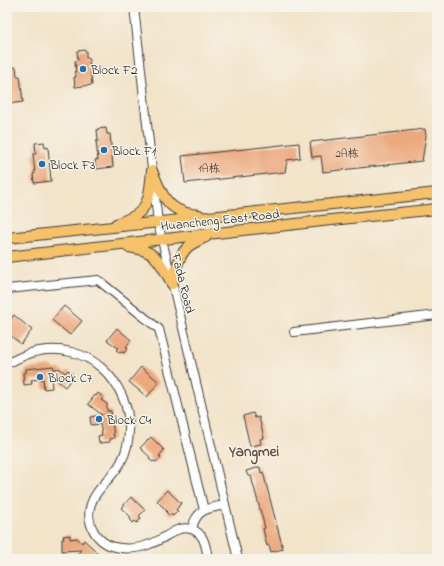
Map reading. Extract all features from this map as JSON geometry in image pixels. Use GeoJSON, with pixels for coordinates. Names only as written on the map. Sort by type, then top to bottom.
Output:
{"type":"FeatureCollection","features":[{"type":"Feature","properties":{"kind":"main road"},"geometry":{"type":"LineString","coordinates":[[152,171],[165,198],[171,206],[180,211],[210,217]]}},
{"type":"Feature","properties":{"kind":"main road"},"geometry":{"type":"LineString","coordinates":[[109,228],[136,215],[143,209],[149,196],[152,171]]}},
{"type":"Feature","properties":{"kind":"main road","name":"Huancheng East Road"},"geometry":{"type":"LineString","coordinates":[[7,238],[437,193]]}},
{"type":"Feature","properties":{"kind":"main road","name":"Huancheng East Road"},"geometry":{"type":"LineString","coordinates":[[7,257],[322,221],[437,210]]}},
{"type":"Feature","properties":{"kind":"main road"},"geometry":{"type":"LineString","coordinates":[[172,284],[185,250],[194,243],[214,233]]}},
{"type":"Feature","properties":{"kind":"main road"},"geometry":{"type":"LineString","coordinates":[[113,244],[139,248],[152,255],[162,266],[172,284]]}},
{"type":"Feature","properties":{"kind":"street","name":"Fada Road"},"geometry":{"type":"LineString","coordinates":[[134,7],[161,239],[238,559]]}},
{"type":"Feature","properties":{"kind":"street"},"geometry":{"type":"LineString","coordinates":[[7,289],[98,280],[159,329],[204,510]]}},
{"type":"Feature","properties":{"kind":"street"},"geometry":{"type":"LineString","coordinates":[[294,332],[437,315]]}},
{"type":"Feature","properties":{"kind":"street"},"geometry":{"type":"LineString","coordinates":[[7,364],[26,354],[41,350],[56,350],[71,352],[86,357],[99,365],[119,388],[126,402],[129,417],[129,433],[121,462],[97,492],[90,506],[89,513],[92,528],[96,535],[108,545],[130,548],[137,548],[151,544],[177,530],[187,528],[192,529],[196,531],[203,539],[208,559]]}},
{"type":"Feature","properties":{"kind":"street"},"geometry":{"type":"LineString","coordinates":[[192,529],[194,521],[204,510],[225,505]]}},
{"type":"Feature","properties":{"kind":"street"},"geometry":{"type":"LineString","coordinates":[[7,527],[7,532]]}},
{"type":"Feature","properties":{"kind":"building","name":"Block F2"},"geometry":{"type":"Polygon","coordinates":[[[86,50],[86,58],[89,58],[92,85],[75,87],[74,77],[76,77],[75,61],[78,60],[77,51],[86,50]]]}},
{"type":"Feature","properties":{"kind":"building"},"geometry":{"type":"Polygon","coordinates":[[[16,67],[17,76],[20,76],[23,102],[7,104],[7,78],[9,78],[8,68],[16,67]]]}},
{"type":"Feature","properties":{"kind":"building","name":"Block F1"},"geometry":{"type":"Polygon","coordinates":[[[106,128],[107,134],[110,134],[113,167],[96,169],[95,160],[98,160],[96,141],[98,141],[97,129],[106,128]]]}},
{"type":"Feature","properties":{"kind":"building"},"geometry":{"type":"Polygon","coordinates":[[[425,129],[426,136],[422,161],[323,172],[321,156],[312,157],[310,142],[425,129]]]}},
{"type":"Feature","properties":{"kind":"building","name":"Block F3"},"geometry":{"type":"Polygon","coordinates":[[[44,142],[45,148],[48,147],[51,181],[34,183],[33,174],[35,173],[33,154],[36,154],[35,143],[44,142]]]}},
{"type":"Feature","properties":{"kind":"building"},"geometry":{"type":"Polygon","coordinates":[[[299,143],[300,158],[287,160],[285,172],[185,183],[182,156],[299,143]]]}},
{"type":"Feature","properties":{"kind":"building"},"geometry":{"type":"Polygon","coordinates":[[[64,306],[82,321],[70,335],[52,320],[64,306]]]}},
{"type":"Feature","properties":{"kind":"building"},"geometry":{"type":"Polygon","coordinates":[[[14,315],[32,330],[21,344],[7,333],[7,324],[14,315]]]}},
{"type":"Feature","properties":{"kind":"building"},"geometry":{"type":"Polygon","coordinates":[[[117,328],[131,340],[124,353],[120,353],[116,350],[118,348],[107,340],[117,328]]]}},
{"type":"Feature","properties":{"kind":"building","name":"Block C7"},"geometry":{"type":"Polygon","coordinates":[[[53,366],[54,369],[60,369],[65,373],[68,370],[73,374],[71,377],[72,378],[65,387],[51,375],[52,388],[44,389],[43,379],[31,380],[32,384],[24,385],[23,373],[26,373],[26,369],[53,366]]]}},
{"type":"Feature","properties":{"kind":"building"},"geometry":{"type":"Polygon","coordinates":[[[141,367],[159,382],[147,397],[129,382],[141,367]]]}},
{"type":"Feature","properties":{"kind":"building","name":"Block C4"},"geometry":{"type":"Polygon","coordinates":[[[98,393],[104,398],[101,400],[107,404],[107,411],[111,411],[114,438],[110,439],[110,442],[99,443],[98,436],[102,435],[100,424],[91,425],[90,417],[102,415],[88,404],[98,393]]]}},
{"type":"Feature","properties":{"kind":"building"},"geometry":{"type":"Polygon","coordinates":[[[253,413],[255,418],[259,417],[264,438],[260,439],[261,444],[250,446],[243,416],[253,413]]]}},
{"type":"Feature","properties":{"kind":"building"},"geometry":{"type":"Polygon","coordinates":[[[151,437],[164,450],[159,456],[161,458],[156,462],[149,459],[150,457],[140,448],[151,437]]]}},
{"type":"Feature","properties":{"kind":"building"},"geometry":{"type":"Polygon","coordinates":[[[260,467],[261,473],[263,472],[283,549],[271,552],[269,545],[267,546],[263,529],[265,528],[251,476],[248,476],[246,471],[260,467]]]}},
{"type":"Feature","properties":{"kind":"building"},"geometry":{"type":"Polygon","coordinates":[[[167,490],[181,503],[176,510],[178,511],[173,516],[171,514],[170,516],[157,501],[167,490]]]}},
{"type":"Feature","properties":{"kind":"building"},"geometry":{"type":"Polygon","coordinates":[[[131,497],[145,510],[139,516],[141,518],[137,523],[135,521],[133,523],[130,519],[131,517],[121,508],[131,497]]]}},
{"type":"Feature","properties":{"kind":"building"},"geometry":{"type":"Polygon","coordinates":[[[70,535],[70,539],[77,538],[82,543],[84,540],[97,552],[93,559],[73,559],[81,550],[62,551],[63,536],[70,535]]]}},
{"type":"Feature","properties":{"kind":"place","name":"Block F2"},"geometry":{"type":"Point","coordinates":[83,69]}},
{"type":"Feature","properties":{"kind":"place","name":"Block F1"},"geometry":{"type":"Point","coordinates":[104,150]}},
{"type":"Feature","properties":{"kind":"place","name":"Block F3"},"geometry":{"type":"Point","coordinates":[42,164]}},
{"type":"Feature","properties":{"kind":"place","name":"Block C7"},"geometry":{"type":"Point","coordinates":[40,377]}},
{"type":"Feature","properties":{"kind":"place","name":"Block C4"},"geometry":{"type":"Point","coordinates":[99,419]}},
{"type":"Feature","properties":{"kind":"district","name":"Yangmei"},"geometry":{"type":"Point","coordinates":[254,451]}}]}
